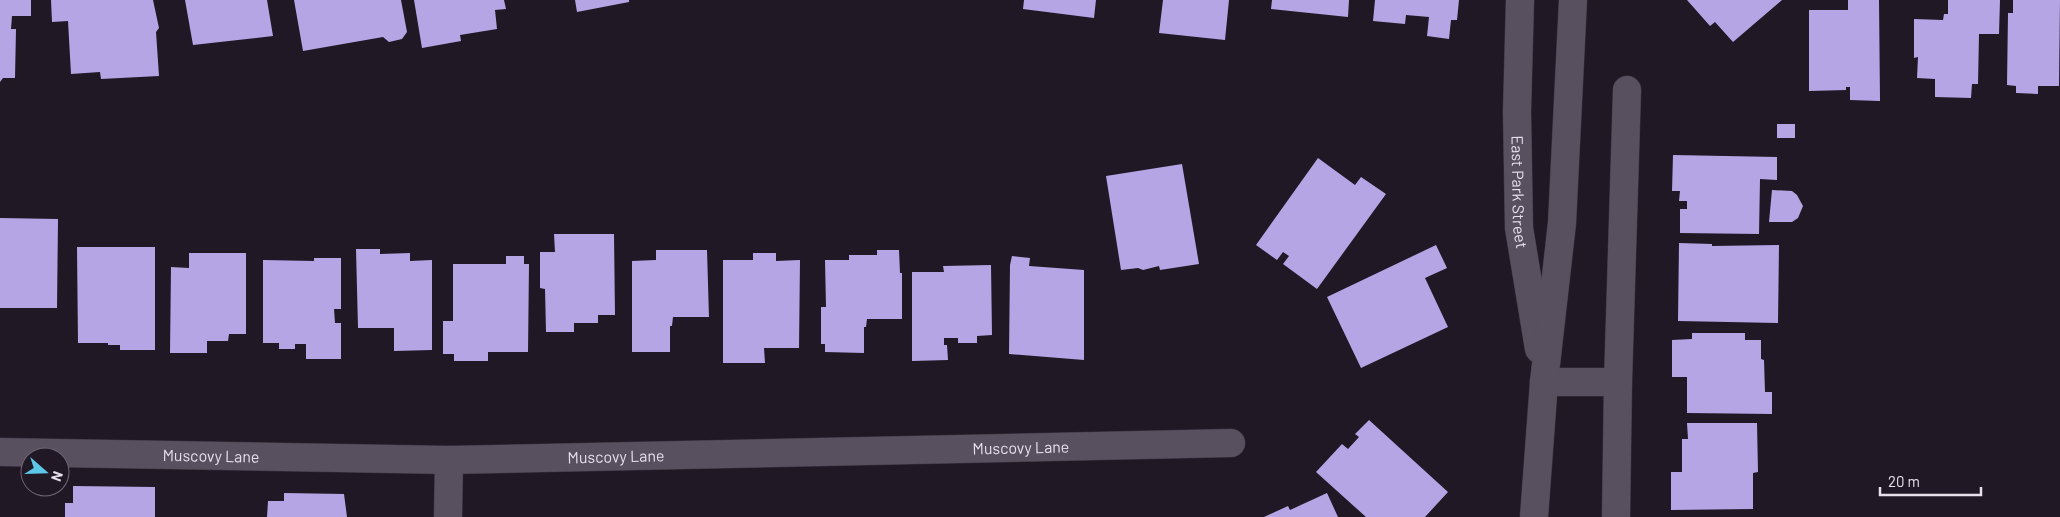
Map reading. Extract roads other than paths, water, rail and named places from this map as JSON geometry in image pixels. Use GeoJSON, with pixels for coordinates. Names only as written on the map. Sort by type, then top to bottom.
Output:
{"type":"FeatureCollection","features":[{"type":"Feature","properties":{"kind":"street","name":"East Park Street"},"geometry":{"type":"LineString","coordinates":[[1520,0],[1517,112],[1519,228],[1544,382]]}},
{"type":"Feature","properties":{"kind":"street","name":"East Park Street"},"geometry":{"type":"LineString","coordinates":[[1534,517],[1544,382],[1562,223],[1573,0]]}},
{"type":"Feature","properties":{"kind":"street"},"geometry":{"type":"LineString","coordinates":[[1616,517],[1627,90]]}},
{"type":"Feature","properties":{"kind":"street"},"geometry":{"type":"LineString","coordinates":[[1544,382],[1618,382]]}},
{"type":"Feature","properties":{"kind":"street","name":"Muscovy Lane"},"geometry":{"type":"LineString","coordinates":[[0,452],[448,460],[1231,443]]}},
{"type":"Feature","properties":{"kind":"street"},"geometry":{"type":"LineString","coordinates":[[448,460],[448,517]]}}]}
